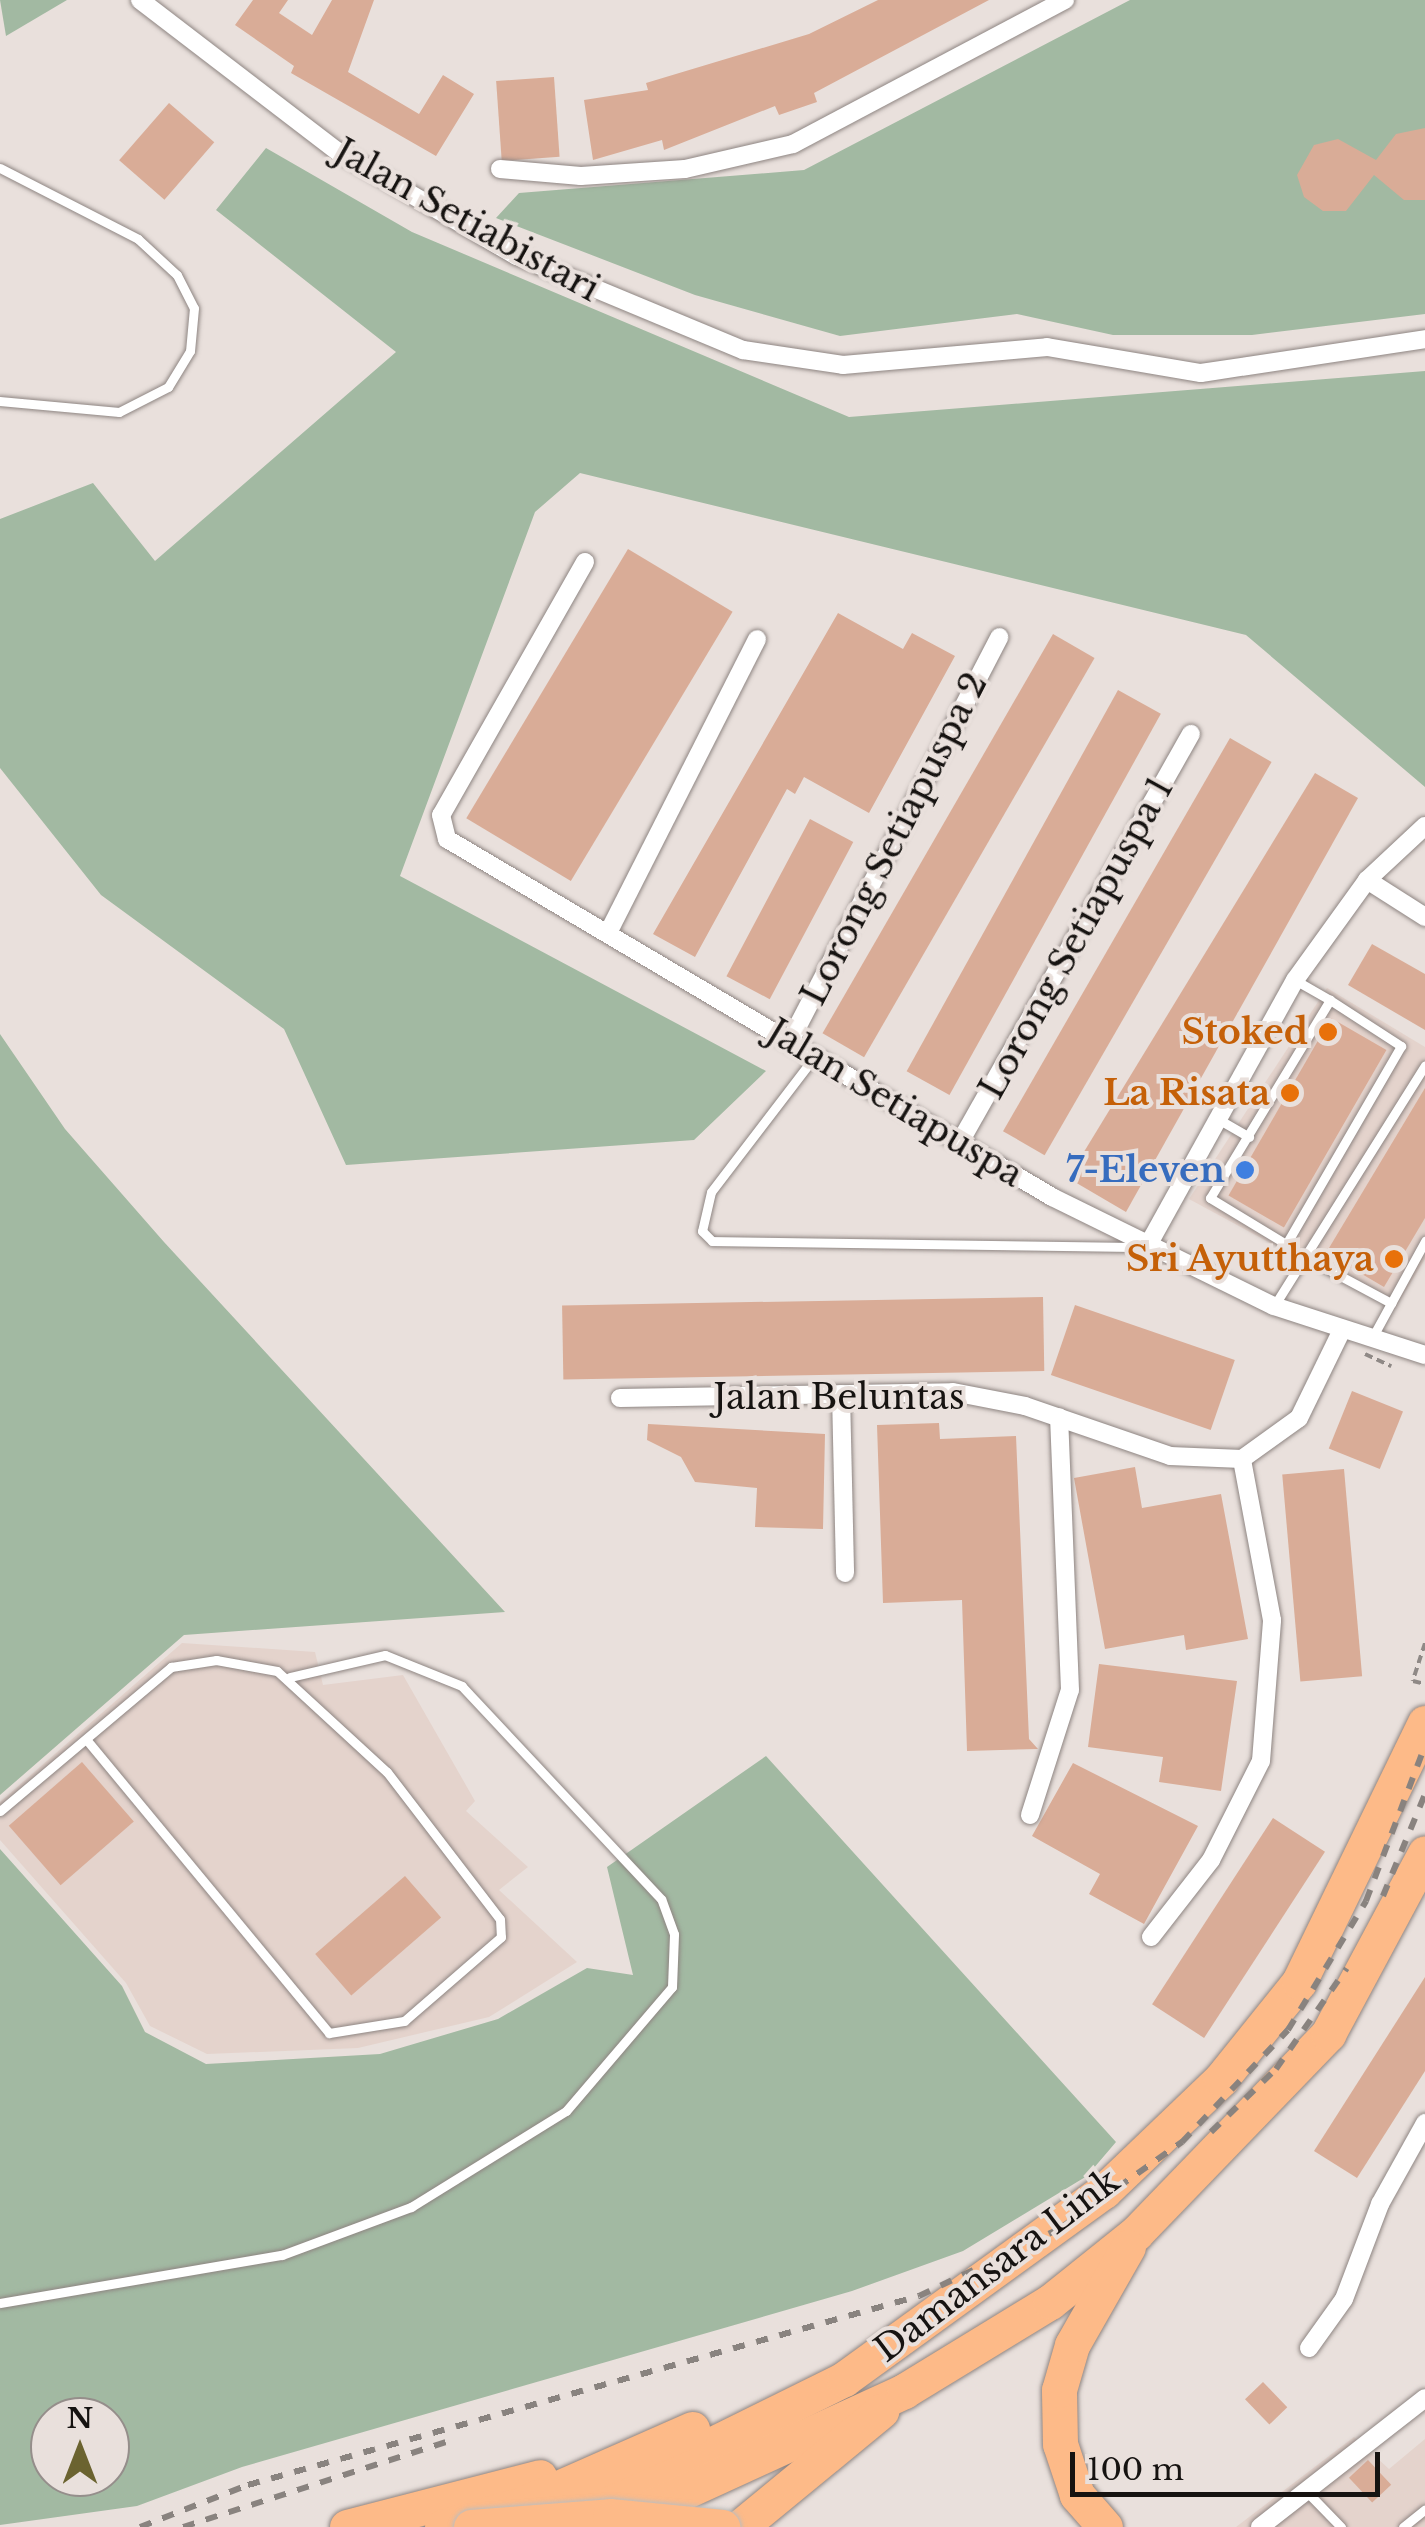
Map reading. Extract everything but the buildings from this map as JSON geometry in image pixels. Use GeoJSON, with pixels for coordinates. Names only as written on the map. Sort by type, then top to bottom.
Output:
{"type":"FeatureCollection","features":[{"type":"Feature","properties":{"kind":"highway","name":"Damansara Link"},"geometry":{"type":"LineString","coordinates":[[544,2527],[844,2379],[1104,2191],[1262,2034],[1365,1859],[1425,1723]]}},
{"type":"Feature","properties":{"kind":"highway","name":"Damansara Link"},"geometry":{"type":"LineString","coordinates":[[609,2527],[904,2391],[1050,2302],[1136,2233],[1328,2034],[1412,1906],[1425,1853]]}},
{"type":"Feature","properties":{"kind":"highway"},"geometry":{"type":"LineString","coordinates":[[1104,2527],[1077,2495],[1060,2444],[1058,2390],[1072,2345],[1136,2233]]}},
{"type":"Feature","properties":{"kind":"highway"},"geometry":{"type":"LineString","coordinates":[[442,2527],[615,2462],[910,2331]]}},
{"type":"Feature","properties":{"kind":"highway"},"geometry":{"type":"LineString","coordinates":[[740,2527],[904,2391]]}},
{"type":"Feature","properties":{"kind":"highway"},"geometry":{"type":"LineString","coordinates":[[348,2527],[615,2462]]}},
{"type":"Feature","properties":{"kind":"highway"},"geometry":{"type":"LineString","coordinates":[[474,2526],[610,2516],[722,2527]]}},
{"type":"Feature","properties":{"kind":"street","name":"Jalan Setiabistari"},"geometry":{"type":"LineString","coordinates":[[140,0],[337,152],[516,256],[743,350],[843,365],[1047,347],[1201,373],[1425,339]]}},
{"type":"Feature","properties":{"kind":"street"},"geometry":{"type":"LineString","coordinates":[[500,169],[581,176],[685,169],[792,144],[1065,0]]}},
{"type":"Feature","properties":{"kind":"street","name":"Jalan Setiapuspa"},"geometry":{"type":"LineString","coordinates":[[585,562],[441,816],[441,833],[610,929],[960,1142],[1147,1247],[1274,1306],[1341,1332],[1425,1355]]}},
{"type":"Feature","properties":{"kind":"street","name":"Lorong Setiapuspa 2"},"geometry":{"type":"LineString","coordinates":[[790,1041],[999,637]]}},
{"type":"Feature","properties":{"kind":"street"},"geometry":{"type":"LineString","coordinates":[[610,929],[757,639]]}},
{"type":"Feature","properties":{"kind":"street","name":"Lorong Setiapuspa 1"},"geometry":{"type":"LineString","coordinates":[[960,1142],[1190,734]]}},
{"type":"Feature","properties":{"kind":"street"},"geometry":{"type":"LineString","coordinates":[[1147,1247],[1295,980],[1367,880],[1425,826]]}},
{"type":"Feature","properties":{"kind":"street"},"geometry":{"type":"LineString","coordinates":[[1367,880],[1425,918]]}},
{"type":"Feature","properties":{"kind":"street"},"geometry":{"type":"LineString","coordinates":[[1151,1938],[1211,1860],[1261,1761],[1272,1620],[1242,1458],[1300,1418],[1341,1332]]}},
{"type":"Feature","properties":{"kind":"street","name":"Jalan Beluntas"},"geometry":{"type":"LineString","coordinates":[[620,1398],[953,1392],[1058,1417],[1170,1456],[1242,1458]]}},
{"type":"Feature","properties":{"kind":"street"},"geometry":{"type":"LineString","coordinates":[[841,1394],[845,1573]]}},
{"type":"Feature","properties":{"kind":"street"},"geometry":{"type":"LineString","coordinates":[[1030,1815],[1070,1690],[1058,1417]]}},
{"type":"Feature","properties":{"kind":"street"},"geometry":{"type":"LineString","coordinates":[[1309,2348],[1344,2299],[1425,2123]]}},
{"type":"Feature","properties":{"kind":"street"},"geometry":{"type":"LineString","coordinates":[[1260,2527],[1425,2398]]}},
{"type":"Feature","properties":{"kind":"lane"},"geometry":{"type":"LineString","coordinates":[[0,168],[138,239],[176,275],[194,308],[190,352],[168,386],[119,412],[0,401]]}},
{"type":"Feature","properties":{"kind":"lane"},"geometry":{"type":"LineString","coordinates":[[1295,980],[1330,1000],[1401,1046],[1286,1244],[1210,1198],[1330,1000]]}},
{"type":"Feature","properties":{"kind":"lane"},"geometry":{"type":"LineString","coordinates":[[815,1056],[712,1192],[702,1232],[712,1241],[1147,1247]]}},
{"type":"Feature","properties":{"kind":"lane"},"geometry":{"type":"LineString","coordinates":[[1274,1306],[1425,1065]]}},
{"type":"Feature","properties":{"kind":"lane"},"geometry":{"type":"LineString","coordinates":[[1218,1119],[1249,1137]]}},
{"type":"Feature","properties":{"kind":"lane"},"geometry":{"type":"LineString","coordinates":[[1370,1340],[1425,1241]]}},
{"type":"Feature","properties":{"kind":"lane"},"geometry":{"type":"LineString","coordinates":[[1305,1257],[1391,1303]]}},
{"type":"Feature","properties":{"kind":"lane"},"geometry":{"type":"LineString","coordinates":[[0,1811],[171,1667],[216,1660],[290,1676],[384,1654],[462,1686],[661,1899],[674,1934],[672,1987],[566,2111],[412,2207],[282,2255],[0,2303]]}},
{"type":"Feature","properties":{"kind":"lane"},"geometry":{"type":"LineString","coordinates":[[87,1740],[329,2033],[404,2021],[492,1949],[500,1918],[387,1772],[290,1676]]}},
{"type":"Feature","properties":{"kind":"lane"},"geometry":{"type":"LineString","coordinates":[[1307,2492],[1341,2527]]}},
{"type":"Feature","properties":{"kind":"lane"},"geometry":{"type":"LineString","coordinates":[[1403,2527],[1425,2509]]}},
{"type":"Feature","properties":{"kind":"path"},"geometry":{"type":"LineString","coordinates":[[1425,1642],[1413,1681],[1425,1684]]}},
{"type":"Feature","properties":{"kind":"shaded area"},"geometry":{"type":"Polygon","coordinates":[[[1327,988],[1425,1047],[1425,1259],[1394,1310],[1189,1199],[1327,988]]]}},
{"type":"Feature","properties":{"kind":"shaded area"},"geometry":{"type":"Polygon","coordinates":[[[182,1643],[315,1652],[323,1685],[403,1675],[475,1801],[466,1811],[528,1867],[499,1890],[577,1962],[489,2017],[358,2048],[207,2054],[150,2026],[126,1983],[0,1840],[0,1802],[182,1643]]]}},
{"type":"Feature","properties":{"kind":"shaded area"},"geometry":{"type":"Polygon","coordinates":[[[1354,2437],[1389,2469],[1425,2439],[1425,2527],[1236,2527],[1354,2437]]]}},
{"type":"Feature","properties":{"kind":"green space"},"geometry":{"type":"Polygon","coordinates":[[[0,0],[67,0],[6,36],[0,0]]]}},
{"type":"Feature","properties":{"kind":"green space"},"geometry":{"type":"Polygon","coordinates":[[[1130,0],[1425,0],[1425,314],[1252,335],[1113,335],[1017,314],[840,336],[695,295],[496,218],[519,193],[804,170],[1130,0]]]}},
{"type":"Feature","properties":{"kind":"green space"},"geometry":{"type":"Polygon","coordinates":[[[266,148],[412,232],[849,417],[1425,371],[1425,787],[1246,635],[580,473],[535,512],[400,876],[766,1071],[694,1140],[346,1165],[284,1029],[101,895],[0,768],[0,519],[93,483],[155,561],[396,352],[216,210],[266,148]]]}},
{"type":"Feature","properties":{"kind":"green space"},"geometry":{"type":"Polygon","coordinates":[[[0,1034],[65,1129],[505,1612],[184,1635],[0,1795],[0,1034]]]}},
{"type":"Feature","properties":{"kind":"green space"},"geometry":{"type":"Polygon","coordinates":[[[766,1756],[1116,2142],[1087,2176],[963,2251],[852,2291],[242,2467],[137,2506],[0,2525],[0,1849],[122,1986],[145,2032],[206,2064],[380,2054],[498,2019],[587,1968],[633,1975],[607,1867],[766,1756]]]}},
{"type":"Feature","properties":{"kind":"railway"},"geometry":{"type":"LineString","coordinates":[[140,2527],[248,2485],[919,2296],[1059,2229],[1182,2142],[1288,2030],[1366,1901],[1425,1746]]}},
{"type":"Feature","properties":{"kind":"railway"},"geometry":{"type":"LineString","coordinates":[[1383,1896],[1425,1794]]}},
{"type":"Feature","properties":{"kind":"railway"},"geometry":{"type":"LineString","coordinates":[[1211,2132],[1276,2069],[1347,1968]]}},
{"type":"Feature","properties":{"kind":"railway"},"geometry":{"type":"LineString","coordinates":[[183,2527],[446,2442]]}},
{"type":"Feature","properties":{"kind":"place","name":"Stoked"},"geometry":{"type":"Point","coordinates":[1328,1032]}},
{"type":"Feature","properties":{"kind":"place","name":"La Risata"},"geometry":{"type":"Point","coordinates":[1290,1093]}},
{"type":"Feature","properties":{"kind":"place","name":"7-Eleven"},"geometry":{"type":"Point","coordinates":[1245,1170]}},
{"type":"Feature","properties":{"kind":"place","name":"Sri Ayutthaya"},"geometry":{"type":"Point","coordinates":[1394,1259]}}]}
